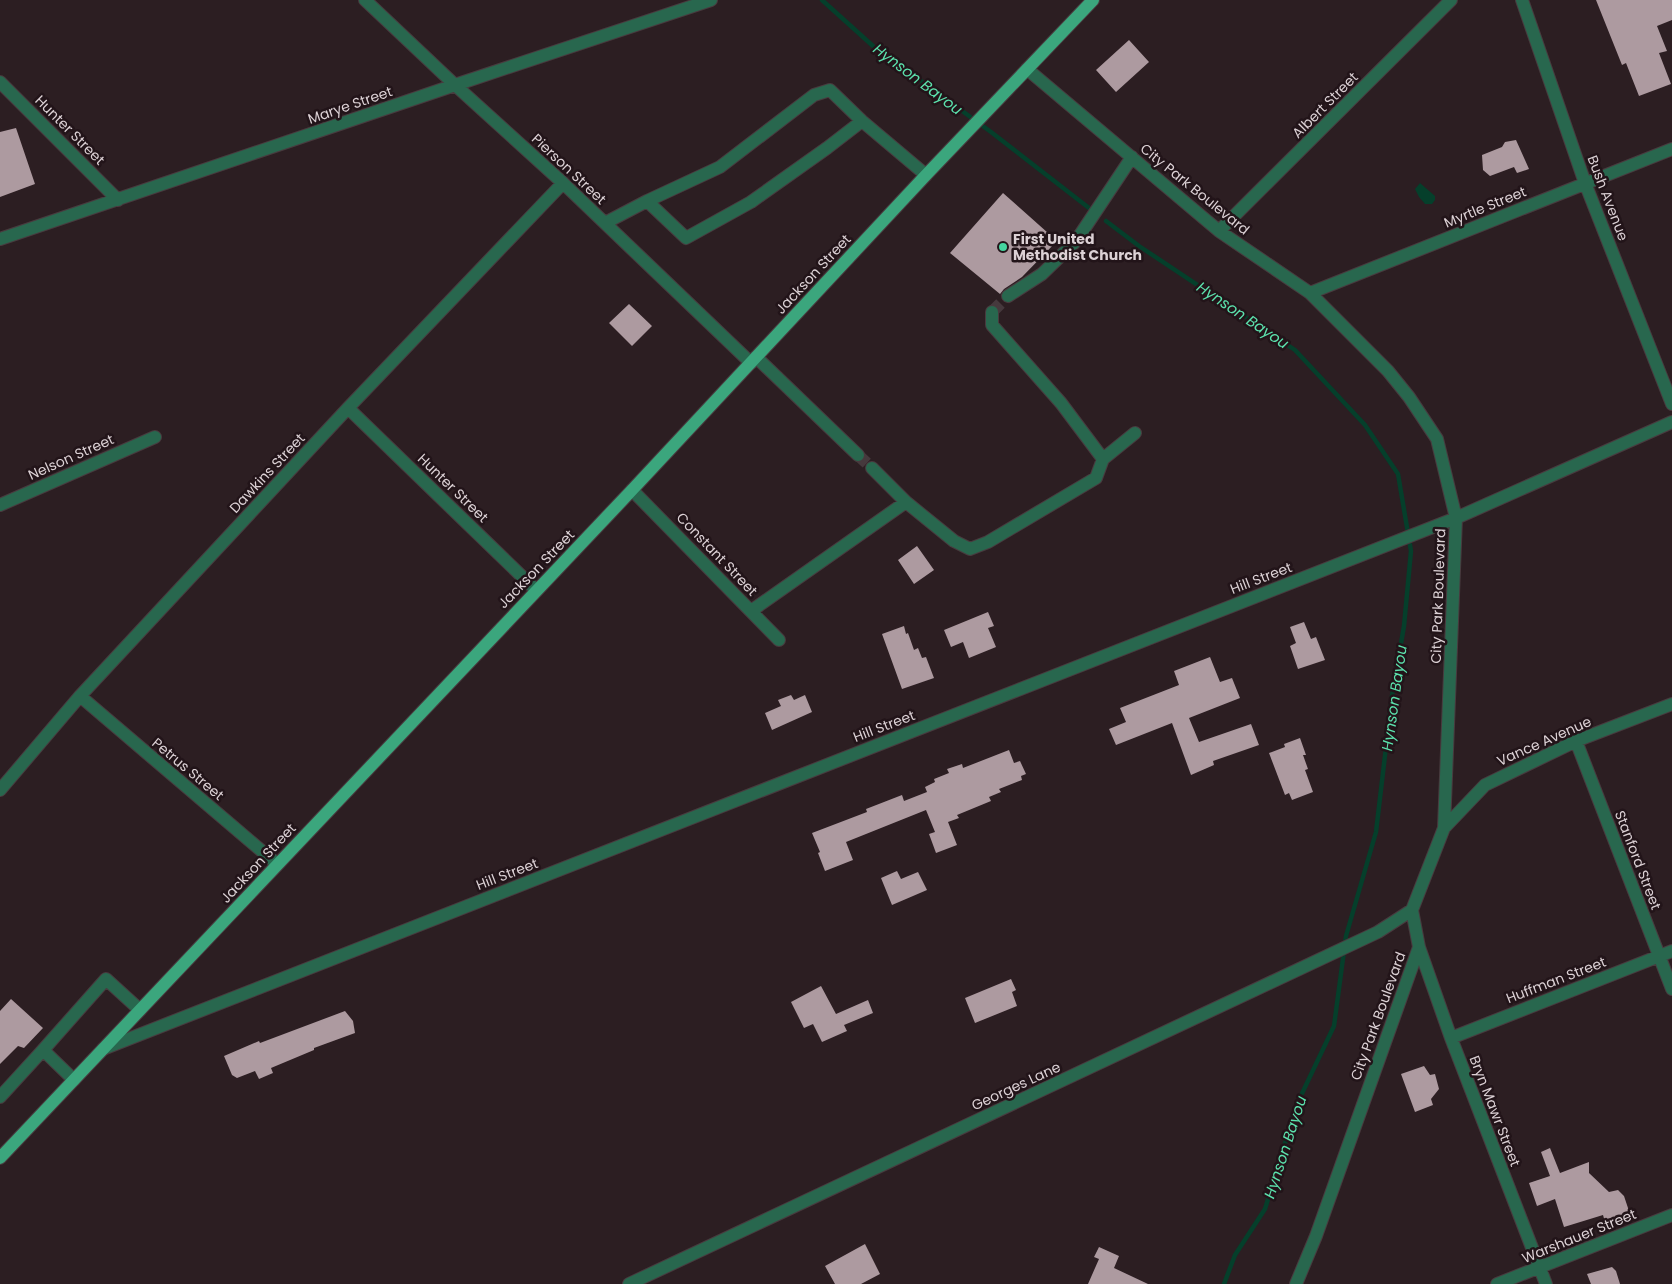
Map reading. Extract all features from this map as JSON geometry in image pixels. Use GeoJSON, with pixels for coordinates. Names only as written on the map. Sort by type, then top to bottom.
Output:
{"type":"FeatureCollection","features":[{"type":"Feature","properties":{"kind":"main road","name":"Jackson Street"},"geometry":{"type":"LineString","coordinates":[[0,1158],[1093,0]]}},
{"type":"Feature","properties":{"kind":"street","name":"Pierson Street"},"geometry":{"type":"LineString","coordinates":[[366,0],[605,224],[858,454]]}},
{"type":"Feature","properties":{"kind":"street","name":"Marye Street"},"geometry":{"type":"LineString","coordinates":[[0,239],[711,0]]}},
{"type":"Feature","properties":{"kind":"street","name":"Albert Street"},"geometry":{"type":"LineString","coordinates":[[1219,231],[1451,0]]}},
{"type":"Feature","properties":{"kind":"street","name":"Bush Avenue"},"geometry":{"type":"LineString","coordinates":[[1522,0],[1585,183],[1672,404]]}},
{"type":"Feature","properties":{"kind":"street","name":"City Park Boulevard"},"geometry":{"type":"LineString","coordinates":[[1027,69],[1219,231],[1310,294],[1388,371],[1423,417],[1437,439],[1456,518],[1444,828],[1412,910],[1419,947],[1316,1236],[1296,1284]]}},
{"type":"Feature","properties":{"kind":"street","name":"Hunter Street"},"geometry":{"type":"LineString","coordinates":[[0,82],[118,200]]}},
{"type":"Feature","properties":{"kind":"street"},"geometry":{"type":"LineString","coordinates":[[605,224],[647,201],[720,167],[814,95],[830,90],[926,175]]}},
{"type":"Feature","properties":{"kind":"street"},"geometry":{"type":"LineString","coordinates":[[647,201],[686,238],[751,202],[862,120]]}},
{"type":"Feature","properties":{"kind":"street","name":"Myrtle Street"},"geometry":{"type":"LineString","coordinates":[[1310,294],[1672,149]]}},
{"type":"Feature","properties":{"kind":"street"},"geometry":{"type":"LineString","coordinates":[[1008,296],[1042,274],[1076,241],[1132,157]]}},
{"type":"Feature","properties":{"kind":"street","name":"Dawkins Street"},"geometry":{"type":"LineString","coordinates":[[0,790],[80,696],[348,408],[563,183]]}},
{"type":"Feature","properties":{"kind":"street"},"geometry":{"type":"LineString","coordinates":[[992,312],[992,325],[1062,403],[1103,459]]}},
{"type":"Feature","properties":{"kind":"street","name":"Hunter Street"},"geometry":{"type":"LineString","coordinates":[[348,408],[536,590]]}},
{"type":"Feature","properties":{"kind":"street","name":"Hill Street"},"geometry":{"type":"LineString","coordinates":[[103,1049],[1456,518],[1672,422]]}},
{"type":"Feature","properties":{"kind":"street"},"geometry":{"type":"LineString","coordinates":[[872,468],[906,502],[954,541],[970,549],[988,542],[1096,478],[1103,459],[1135,433]]}},
{"type":"Feature","properties":{"kind":"street","name":"Nelson Street"},"geometry":{"type":"LineString","coordinates":[[0,505],[155,437]]}},
{"type":"Feature","properties":{"kind":"street","name":"Constant Street"},"geometry":{"type":"LineString","coordinates":[[632,490],[779,640]]}},
{"type":"Feature","properties":{"kind":"street"},"geometry":{"type":"LineString","coordinates":[[751,611],[906,502]]}},
{"type":"Feature","properties":{"kind":"street","name":"Petrus Street"},"geometry":{"type":"LineString","coordinates":[[80,696],[277,864]]}},
{"type":"Feature","properties":{"kind":"street","name":"Vance Avenue"},"geometry":{"type":"LineString","coordinates":[[1444,828],[1484,785],[1576,742],[1672,704]]}},
{"type":"Feature","properties":{"kind":"street","name":"Stanford Street"},"geometry":{"type":"LineString","coordinates":[[1576,742],[1672,989]]}},
{"type":"Feature","properties":{"kind":"street","name":"Georges Lane"},"geometry":{"type":"LineString","coordinates":[[629,1284],[1378,932],[1412,910]]}},
{"type":"Feature","properties":{"kind":"street","name":"Bryn Mawr Street"},"geometry":{"type":"LineString","coordinates":[[1419,947],[1451,1038],[1546,1284]]}},
{"type":"Feature","properties":{"kind":"street","name":"Huffman Street"},"geometry":{"type":"LineString","coordinates":[[1451,1038],[1672,951]]}},
{"type":"Feature","properties":{"kind":"street"},"geometry":{"type":"LineString","coordinates":[[0,1097],[106,980],[140,1010]]}},
{"type":"Feature","properties":{"kind":"street"},"geometry":{"type":"LineString","coordinates":[[43,1050],[74,1080]]}},
{"type":"Feature","properties":{"kind":"street","name":"Warshauer Street"},"geometry":{"type":"LineString","coordinates":[[1497,1284],[1672,1215]]}},
{"type":"Feature","properties":{"kind":"shaded area"},"geometry":{"type":"Polygon","coordinates":[[[1420,183],[1435,196],[1432,204],[1425,204],[1419,197],[1415,189],[1420,183]]]}},
{"type":"Feature","properties":{"kind":"building"},"geometry":{"type":"Polygon","coordinates":[[[1596,0],[1672,0],[1672,20],[1657,26],[1667,51],[1659,53],[1671,84],[1639,96],[1626,63],[1622,65],[1596,0]]]}},
{"type":"Feature","properties":{"kind":"building"},"geometry":{"type":"Polygon","coordinates":[[[1129,40],[1149,62],[1116,92],[1096,70],[1129,40]]]}},
{"type":"Feature","properties":{"kind":"building"},"geometry":{"type":"Polygon","coordinates":[[[16,128],[35,184],[0,197],[0,132],[16,128]]]}},
{"type":"Feature","properties":{"kind":"building"},"geometry":{"type":"Polygon","coordinates":[[[1516,140],[1529,169],[1517,173],[1514,167],[1490,176],[1483,170],[1482,155],[1502,147],[1505,142],[1516,140]]]}},
{"type":"Feature","properties":{"kind":"building","name":"First United Methodist Church"},"geometry":{"type":"Polygon","coordinates":[[[1003,193],[1057,241],[1022,277],[1004,289],[1000,294],[950,253],[1003,193]]]}},
{"type":"Feature","properties":{"kind":"building"},"geometry":{"type":"Polygon","coordinates":[[[629,304],[652,326],[632,346],[609,323],[629,304]]]}},
{"type":"Feature","properties":{"kind":"building"},"geometry":{"type":"Polygon","coordinates":[[[917,546],[934,570],[914,584],[898,560],[917,546]]]}},
{"type":"Feature","properties":{"kind":"building"},"geometry":{"type":"Polygon","coordinates":[[[988,612],[994,626],[988,628],[996,647],[969,658],[963,642],[951,647],[944,630],[988,612]]]}},
{"type":"Feature","properties":{"kind":"building"},"geometry":{"type":"Polygon","coordinates":[[[1304,622],[1311,639],[1316,637],[1325,660],[1298,669],[1290,646],[1296,643],[1290,627],[1304,622]]]}},
{"type":"Feature","properties":{"kind":"building"},"geometry":{"type":"Polygon","coordinates":[[[904,626],[914,650],[918,648],[922,658],[926,657],[934,678],[902,689],[882,634],[904,626]]]}},
{"type":"Feature","properties":{"kind":"building"},"geometry":{"type":"Polygon","coordinates":[[[1210,657],[1220,682],[1232,678],[1240,698],[1189,718],[1199,742],[1251,724],[1259,745],[1213,761],[1214,765],[1191,775],[1172,723],[1116,745],[1109,729],[1126,722],[1120,708],[1179,685],[1174,671],[1210,657]]]}},
{"type":"Feature","properties":{"kind":"building"},"geometry":{"type":"Polygon","coordinates":[[[791,695],[794,700],[805,695],[812,712],[772,730],[765,713],[781,706],[778,700],[791,695]]]}},
{"type":"Feature","properties":{"kind":"building"},"geometry":{"type":"Polygon","coordinates":[[[1300,738],[1306,755],[1303,755],[1308,769],[1305,770],[1313,792],[1292,800],[1289,793],[1285,795],[1269,753],[1285,747],[1284,744],[1300,738]]]}},
{"type":"Feature","properties":{"kind":"building"},"geometry":{"type":"Polygon","coordinates":[[[1009,750],[1014,763],[1020,761],[1026,774],[1021,776],[1022,780],[999,789],[1001,792],[989,797],[991,801],[957,815],[959,818],[948,822],[957,845],[936,853],[929,834],[935,832],[926,810],[846,842],[853,860],[825,871],[812,833],[867,812],[866,809],[902,795],[904,801],[927,792],[925,787],[935,782],[934,779],[949,773],[947,769],[962,764],[963,768],[1009,750]]]}},
{"type":"Feature","properties":{"kind":"building"},"geometry":{"type":"Polygon","coordinates":[[[897,871],[901,879],[918,872],[927,890],[892,905],[881,878],[897,871]]]}},
{"type":"Feature","properties":{"kind":"building"},"geometry":{"type":"Polygon","coordinates":[[[1011,979],[1016,990],[1012,992],[1017,1006],[975,1023],[965,998],[1011,979]]]}},
{"type":"Feature","properties":{"kind":"building"},"geometry":{"type":"Polygon","coordinates":[[[821,986],[836,1014],[868,1000],[873,1013],[844,1025],[847,1031],[822,1042],[813,1024],[804,1028],[791,1002],[821,986]]]}},
{"type":"Feature","properties":{"kind":"building"},"geometry":{"type":"Polygon","coordinates":[[[11,999],[43,1028],[24,1048],[18,1046],[0,1064],[0,1011],[11,999]]]}},
{"type":"Feature","properties":{"kind":"building"},"geometry":{"type":"Polygon","coordinates":[[[345,1011],[353,1021],[355,1033],[314,1048],[314,1050],[271,1068],[273,1073],[259,1079],[255,1071],[237,1078],[232,1075],[224,1056],[259,1041],[260,1043],[345,1011]]]}},
{"type":"Feature","properties":{"kind":"building"},"geometry":{"type":"Polygon","coordinates":[[[1424,1066],[1430,1075],[1435,1074],[1439,1089],[1431,1099],[1433,1105],[1415,1112],[1401,1074],[1424,1066]]]}},
{"type":"Feature","properties":{"kind":"building"},"geometry":{"type":"Polygon","coordinates":[[[1550,1148],[1560,1173],[1589,1162],[1589,1173],[1609,1192],[1618,1190],[1624,1196],[1630,1214],[1605,1222],[1603,1215],[1564,1227],[1555,1199],[1537,1206],[1529,1183],[1550,1176],[1541,1152],[1550,1148]]]}},
{"type":"Feature","properties":{"kind":"building"},"geometry":{"type":"Polygon","coordinates":[[[865,1244],[880,1274],[861,1284],[835,1284],[825,1266],[865,1244]]]}},
{"type":"Feature","properties":{"kind":"building"},"geometry":{"type":"Polygon","coordinates":[[[1099,1247],[1119,1256],[1114,1268],[1148,1284],[1088,1284],[1099,1259],[1094,1257],[1099,1247]]]}},
{"type":"Feature","properties":{"kind":"building"},"geometry":{"type":"Polygon","coordinates":[[[1612,1267],[1616,1271],[1620,1284],[1591,1284],[1587,1274],[1612,1267]]]}},
{"type":"Feature","properties":{"kind":"waterway","name":"Hynson Bayou"},"geometry":{"type":"LineString","coordinates":[[822,0],[873,46],[991,132],[1089,208]]}},
{"type":"Feature","properties":{"kind":"waterway","name":"Hynson Bayou"},"geometry":{"type":"LineString","coordinates":[[1106,221],[1139,246],[1295,350],[1365,425],[1398,474],[1411,551],[1404,626],[1392,696],[1376,832],[1346,936],[1334,1026],[1297,1104],[1265,1209],[1235,1255],[1224,1284]]}},
{"type":"Feature","properties":{"kind":"tunnel"},"geometry":{"type":"LineString","coordinates":[[992,312],[1008,296]]}},
{"type":"Feature","properties":{"kind":"tunnel"},"geometry":{"type":"LineString","coordinates":[[858,455],[872,468]]}},
{"type":"Feature","properties":{"kind":"place","name":"First United Methodist Church"},"geometry":{"type":"Point","coordinates":[1003,247]}}]}
